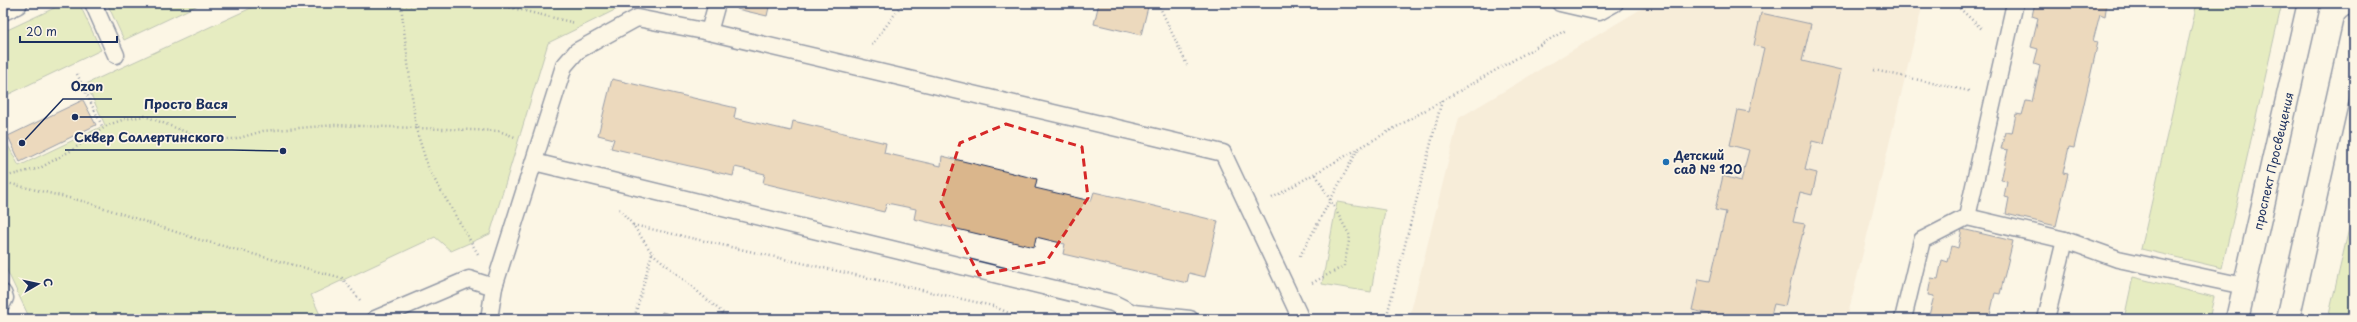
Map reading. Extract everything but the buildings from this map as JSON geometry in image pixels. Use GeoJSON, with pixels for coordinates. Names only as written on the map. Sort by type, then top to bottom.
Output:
{"type":"FeatureCollection","features":[{"type":"Feature","properties":{"kind":"main road"},"geometry":{"type":"LineString","coordinates":[[3,9],[16,3]]}},
{"type":"Feature","properties":{"kind":"main road","name":"проспект Просвещения"},"geometry":{"type":"LineString","coordinates":[[2237,319],[2309,3]]}},
{"type":"Feature","properties":{"kind":"main road"},"geometry":{"type":"LineString","coordinates":[[2288,319],[2354,26]]}},
{"type":"Feature","properties":{"kind":"lane"},"geometry":{"type":"LineString","coordinates":[[93,3],[116,55]]}},
{"type":"Feature","properties":{"kind":"lane"},"geometry":{"type":"LineString","coordinates":[[708,32],[717,3]]}},
{"type":"Feature","properties":{"kind":"lane"},"geometry":{"type":"LineString","coordinates":[[1560,3],[1599,12],[1615,3]]}},
{"type":"Feature","properties":{"kind":"lane"},"geometry":{"type":"LineString","coordinates":[[1967,217],[2015,3]]}},
{"type":"Feature","properties":{"kind":"lane"},"geometry":{"type":"LineString","coordinates":[[489,319],[494,286],[564,66],[577,51],[637,18],[708,32],[1223,153],[1301,319]]}},
{"type":"Feature","properties":{"kind":"lane"},"geometry":{"type":"LineString","coordinates":[[534,162],[1113,303],[1132,316],[1190,319]]}},
{"type":"Feature","properties":{"kind":"lane"},"geometry":{"type":"LineString","coordinates":[[1903,319],[1922,240],[1967,217],[2065,240],[2118,259],[2244,286]]}},
{"type":"Feature","properties":{"kind":"lane"},"geometry":{"type":"LineString","coordinates":[[2046,319],[2065,240]]}},
{"type":"Feature","properties":{"kind":"lane"},"geometry":{"type":"LineString","coordinates":[[375,319],[469,279],[494,286]]}},
{"type":"Feature","properties":{"kind":"lane"},"geometry":{"type":"LineString","coordinates":[[3,292],[5,298],[3,302]]}},
{"type":"Feature","properties":{"kind":"path"},"geometry":{"type":"LineString","coordinates":[[856,67],[903,3]]}},
{"type":"Feature","properties":{"kind":"path"},"geometry":{"type":"LineString","coordinates":[[1158,3],[1187,65]]}},
{"type":"Feature","properties":{"kind":"path"},"geometry":{"type":"LineString","coordinates":[[1954,3],[2004,50]]}},
{"type":"Feature","properties":{"kind":"path"},"geometry":{"type":"LineString","coordinates":[[401,4],[416,129],[429,170],[476,249],[494,286]]}},
{"type":"Feature","properties":{"kind":"path"},"geometry":{"type":"LineString","coordinates":[[222,5],[500,5],[552,16],[606,34]]}},
{"type":"Feature","properties":{"kind":"path"},"geometry":{"type":"LineString","coordinates":[[1250,210],[1599,12]]}},
{"type":"Feature","properties":{"kind":"path"},"geometry":{"type":"LineString","coordinates":[[1874,70],[1993,96]]}},
{"type":"Feature","properties":{"kind":"path"},"geometry":{"type":"LineString","coordinates":[[77,74],[103,128]]}},
{"type":"Feature","properties":{"kind":"path"},"geometry":{"type":"LineString","coordinates":[[1386,319],[1442,100]]}},
{"type":"Feature","properties":{"kind":"path"},"geometry":{"type":"LineString","coordinates":[[3,177],[40,168],[72,150],[103,128],[125,118],[145,116],[204,139],[236,139],[263,131],[335,126],[499,131],[538,144]]}},
{"type":"Feature","properties":{"kind":"path"},"geometry":{"type":"LineString","coordinates":[[1287,290],[1330,201],[1358,148]]}},
{"type":"Feature","properties":{"kind":"path"},"geometry":{"type":"LineString","coordinates":[[1287,290],[1344,266],[1350,236],[1315,173]]}},
{"type":"Feature","properties":{"kind":"path"},"geometry":{"type":"LineString","coordinates":[[3,182],[86,202],[197,238],[342,278],[375,319]]}},
{"type":"Feature","properties":{"kind":"path"},"geometry":{"type":"LineString","coordinates":[[617,208],[633,225],[652,253],[730,319]]}},
{"type":"Feature","properties":{"kind":"path"},"geometry":{"type":"LineString","coordinates":[[633,225],[994,306],[1022,319]]}},
{"type":"Feature","properties":{"kind":"path"},"geometry":{"type":"LineString","coordinates":[[634,319],[652,253]]}},
{"type":"Feature","properties":{"kind":"highlighted area"},"geometry":{"type":"Polygon","coordinates":[[[1006,124],[1082,147],[1088,198],[1046,262],[979,275],[941,202],[960,143],[1006,124]]]}},
{"type":"Feature","properties":{"kind":"shaded area","name":"Детский сад № 120"},"geometry":{"type":"Polygon","coordinates":[[[1651,3],[1923,3],[1847,319],[1409,319],[1459,118],[1651,3]]]}},
{"type":"Feature","properties":{"kind":"green space"},"geometry":{"type":"Polygon","coordinates":[[[65,3],[79,3],[101,50],[3,97],[3,32],[65,3]]]}},
{"type":"Feature","properties":{"kind":"green space"},"geometry":{"type":"Polygon","coordinates":[[[107,3],[202,3],[124,40],[107,3]]]}},
{"type":"Feature","properties":{"kind":"green space"},"geometry":{"type":"Polygon","coordinates":[[[262,3],[624,3],[623,6],[548,43],[490,234],[451,251],[435,237],[311,295],[322,319],[30,319],[3,262],[3,136],[19,166],[105,125],[86,84],[262,3]]]}},
{"type":"Feature","properties":{"kind":"green space"},"geometry":{"type":"Polygon","coordinates":[[[2197,3],[2282,3],[2222,268],[2141,249],[2197,3]]]}},
{"type":"Feature","properties":{"kind":"green space"},"geometry":{"type":"Polygon","coordinates":[[[1337,202],[1385,210],[1371,292],[1322,284],[1337,202]]]}},
{"type":"Feature","properties":{"kind":"green space"},"geometry":{"type":"Polygon","coordinates":[[[2354,207],[2354,319],[2328,319],[2354,207]]]}},
{"type":"Feature","properties":{"kind":"green space"},"geometry":{"type":"Polygon","coordinates":[[[2133,277],[2214,297],[2209,319],[2124,319],[2133,277]]]}},
{"type":"Feature","properties":{"kind":"place","name":"Просто Вася"},"geometry":{"type":"Point","coordinates":[75,117]}},
{"type":"Feature","properties":{"kind":"place","name":"Ozon"},"geometry":{"type":"Point","coordinates":[22,143]}},
{"type":"Feature","properties":{"kind":"place","name":"Сквер Соллертинского"},"geometry":{"type":"Point","coordinates":[283,151]}},
{"type":"Feature","properties":{"kind":"place","name":"Детский сад № 120"},"geometry":{"type":"Point","coordinates":[1666,162]}}]}
